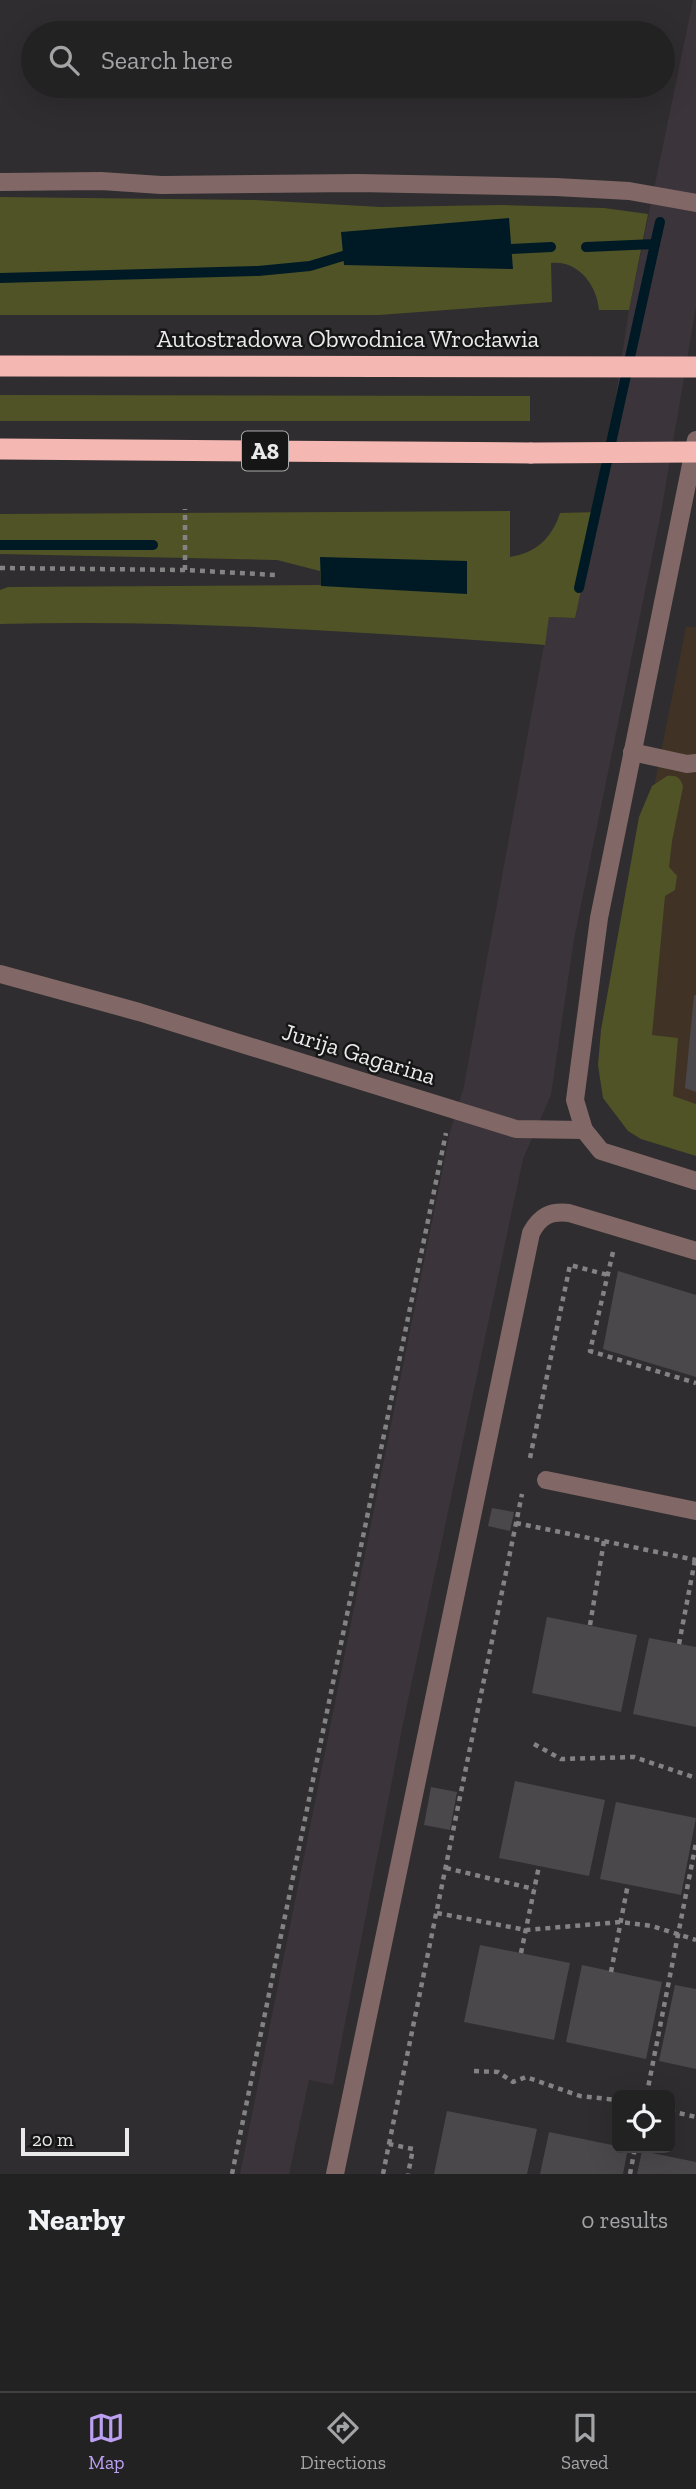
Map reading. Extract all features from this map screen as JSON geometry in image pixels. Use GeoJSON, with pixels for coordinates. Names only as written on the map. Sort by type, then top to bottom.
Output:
{"type":"FeatureCollection","features":[{"type":"Feature","properties":{"kind":"highway","name":"Autostradowa Obwodnica Wrocławia"},"geometry":{"type":"LineString","coordinates":[[0,366],[696,366]]}},
{"type":"Feature","properties":{"kind":"highway","name":"A8"},"geometry":{"type":"LineString","coordinates":[[0,449],[696,452]]}},
{"type":"Feature","properties":{"kind":"street"},"geometry":{"type":"LineString","coordinates":[[0,182],[101,181],[161,185],[358,183],[556,187],[629,191],[696,203]]}},
{"type":"Feature","properties":{"kind":"street"},"geometry":{"type":"LineString","coordinates":[[696,440],[598,918],[575,1100],[584,1130],[601,1151],[696,1181]]}},
{"type":"Feature","properties":{"kind":"street"},"geometry":{"type":"LineString","coordinates":[[632,752],[687,764],[696,763]]}},
{"type":"Feature","properties":{"kind":"street","name":"Jurija Gagarina"},"geometry":{"type":"LineString","coordinates":[[0,974],[139,1012],[516,1129],[584,1130]]}},
{"type":"Feature","properties":{"kind":"street"},"geometry":{"type":"LineString","coordinates":[[335,2174],[531,1233],[538,1220],[553,1212],[569,1213],[696,1251]]}},
{"type":"Feature","properties":{"kind":"street"},"geometry":{"type":"LineString","coordinates":[[546,1480],[696,1511]]}},
{"type":"Feature","properties":{"kind":"path"},"geometry":{"type":"LineString","coordinates":[[185,509],[185,570]]}},
{"type":"Feature","properties":{"kind":"path"},"geometry":{"type":"LineString","coordinates":[[0,568],[185,570],[276,575]]}},
{"type":"Feature","properties":{"kind":"path"},"geometry":{"type":"LineString","coordinates":[[232,2174],[452,1108]]}},
{"type":"Feature","properties":{"kind":"path"},"geometry":{"type":"LineString","coordinates":[[619,1227],[590,1351],[696,1383]]}},
{"type":"Feature","properties":{"kind":"path"},"geometry":{"type":"LineString","coordinates":[[527,1469],[570,1265],[608,1275]]}},
{"type":"Feature","properties":{"kind":"path"},"geometry":{"type":"LineString","coordinates":[[383,2174],[525,1483]]}},
{"type":"Feature","properties":{"kind":"path"},"geometry":{"type":"LineString","coordinates":[[516,1524],[695,1560],[679,1644]]}},
{"type":"Feature","properties":{"kind":"path"},"geometry":{"type":"LineString","coordinates":[[590,1625],[604,1541]]}},
{"type":"Feature","properties":{"kind":"path"},"geometry":{"type":"LineString","coordinates":[[534,1744],[561,1759],[634,1757],[696,1778]]}},
{"type":"Feature","properties":{"kind":"path"},"geometry":{"type":"LineString","coordinates":[[649,2090],[696,1843]]}},
{"type":"Feature","properties":{"kind":"path"},"geometry":{"type":"LineString","coordinates":[[521,1953],[539,1866]]}},
{"type":"Feature","properties":{"kind":"path"},"geometry":{"type":"LineString","coordinates":[[446,1868],[534,1889]]}},
{"type":"Feature","properties":{"kind":"path"},"geometry":{"type":"LineString","coordinates":[[611,1972],[628,1884]]}},
{"type":"Feature","properties":{"kind":"path"},"geometry":{"type":"LineString","coordinates":[[437,1913],[526,1930],[621,1922],[652,1926],[696,1940]]}},
{"type":"Feature","properties":{"kind":"path"},"geometry":{"type":"LineString","coordinates":[[474,2071],[498,2072],[513,2082],[526,2077],[580,2096],[612,2099]]}},
{"type":"Feature","properties":{"kind":"path"},"geometry":{"type":"LineString","coordinates":[[675,2112],[696,2118]]}},
{"type":"Feature","properties":{"kind":"path"},"geometry":{"type":"LineString","coordinates":[[389,2144],[413,2149],[408,2174]]}},
{"type":"Feature","properties":{"kind":"path"},"geometry":{"type":"LineString","coordinates":[[630,2174],[634,2153]]}},
{"type":"Feature","properties":{"kind":"shaded area"},"geometry":{"type":"Polygon","coordinates":[[[693,0],[696,0],[696,307],[661,513],[574,939],[551,1095],[523,1159],[404,1719],[333,2085],[309,2080],[289,2174],[240,2174],[450,1132],[464,1086],[549,617],[575,618],[598,512],[629,310],[673,98],[675,98],[693,0]]]}},
{"type":"Feature","properties":{"kind":"shaded area"},"geometry":{"type":"Polygon","coordinates":[[[686,627],[696,627],[696,1143],[605,1032],[686,627]]]}},
{"type":"Feature","properties":{"kind":"green space"},"geometry":{"type":"Polygon","coordinates":[[[0,197],[255,200],[381,207],[502,205],[604,208],[648,214],[629,310],[599,310],[590,283],[578,270],[561,263],[551,263],[552,302],[379,315],[0,315],[0,197]]]}},
{"type":"Feature","properties":{"kind":"green space"},"geometry":{"type":"Polygon","coordinates":[[[0,395],[530,396],[530,421],[0,421],[0,395]]]}},
{"type":"Feature","properties":{"kind":"green space"},"geometry":{"type":"Polygon","coordinates":[[[510,511],[510,557],[528,552],[542,543],[560,513],[598,512],[575,618],[549,617],[545,645],[204,625],[0,624],[0,590],[8,587],[321,585],[320,571],[277,560],[0,554],[0,514],[510,511]]]}},
{"type":"Feature","properties":{"kind":"green space"},"geometry":{"type":"Polygon","coordinates":[[[667,776],[678,777],[683,787],[669,867],[677,876],[675,890],[665,896],[652,1035],[678,1038],[673,1096],[696,1104],[696,1156],[641,1139],[628,1131],[603,1098],[598,1065],[601,1030],[639,817],[652,786],[667,776]]]}},
{"type":"Feature","properties":{"kind":"water"},"geometry":{"type":"Polygon","coordinates":[[[509,218],[513,269],[344,265],[341,232],[509,218]]]}},
{"type":"Feature","properties":{"kind":"water"},"geometry":{"type":"Polygon","coordinates":[[[320,557],[467,561],[467,594],[321,586],[320,557]]]}},
{"type":"Feature","properties":{"kind":"building"},"geometry":{"type":"Polygon","coordinates":[[[696,995],[696,1092],[685,1088],[696,995]]]}},
{"type":"Feature","properties":{"kind":"building"},"geometry":{"type":"Polygon","coordinates":[[[618,1271],[696,1295],[696,1377],[603,1349],[618,1271]]]}},
{"type":"Feature","properties":{"kind":"building"},"geometry":{"type":"Polygon","coordinates":[[[492,1508],[514,1512],[510,1531],[488,1526],[492,1508]]]}},
{"type":"Feature","properties":{"kind":"building"},"geometry":{"type":"Polygon","coordinates":[[[547,1617],[637,1635],[621,1712],[532,1693],[547,1617]]]}},
{"type":"Feature","properties":{"kind":"building"},"geometry":{"type":"Polygon","coordinates":[[[649,1638],[696,1647],[696,1727],[633,1714],[649,1638]]]}},
{"type":"Feature","properties":{"kind":"building"},"geometry":{"type":"Polygon","coordinates":[[[515,1781],[605,1800],[589,1876],[499,1858],[515,1781]]]}},
{"type":"Feature","properties":{"kind":"building"},"geometry":{"type":"Polygon","coordinates":[[[431,1787],[457,1792],[450,1830],[424,1825],[431,1787]]]}},
{"type":"Feature","properties":{"kind":"building"},"geometry":{"type":"Polygon","coordinates":[[[616,1802],[696,1818],[681,1895],[600,1879],[616,1802]]]}},
{"type":"Feature","properties":{"kind":"building"},"geometry":{"type":"Polygon","coordinates":[[[480,1945],[570,1963],[554,2040],[464,2022],[480,1945]]]}},
{"type":"Feature","properties":{"kind":"building"},"geometry":{"type":"Polygon","coordinates":[[[582,1965],[662,1982],[646,2059],[566,2042],[582,1965]]]}},
{"type":"Feature","properties":{"kind":"building"},"geometry":{"type":"Polygon","coordinates":[[[675,1985],[696,1989],[696,2069],[659,2061],[675,1985]]]}},
{"type":"Feature","properties":{"kind":"building"},"geometry":{"type":"Polygon","coordinates":[[[447,2111],[537,2129],[527,2174],[434,2174],[447,2111]]]}},
{"type":"Feature","properties":{"kind":"building"},"geometry":{"type":"Polygon","coordinates":[[[549,2132],[612,2145],[612,2153],[627,2153],[623,2174],[540,2174],[549,2132]]]}},
{"type":"Feature","properties":{"kind":"building"},"geometry":{"type":"Polygon","coordinates":[[[642,2153],[696,2162],[696,2174],[637,2174],[642,2153]]]}},
{"type":"Feature","properties":{"kind":"waterway"},"geometry":{"type":"LineString","coordinates":[[586,247],[655,244],[660,222]]}},
{"type":"Feature","properties":{"kind":"waterway"},"geometry":{"type":"LineString","coordinates":[[579,588],[655,244]]}},
{"type":"Feature","properties":{"kind":"waterway"},"geometry":{"type":"LineString","coordinates":[[511,249],[551,247]]}},
{"type":"Feature","properties":{"kind":"waterway"},"geometry":{"type":"LineString","coordinates":[[0,278],[258,271],[310,266],[343,256]]}},
{"type":"Feature","properties":{"kind":"waterway"},"geometry":{"type":"LineString","coordinates":[[0,545],[153,545]]}}]}
